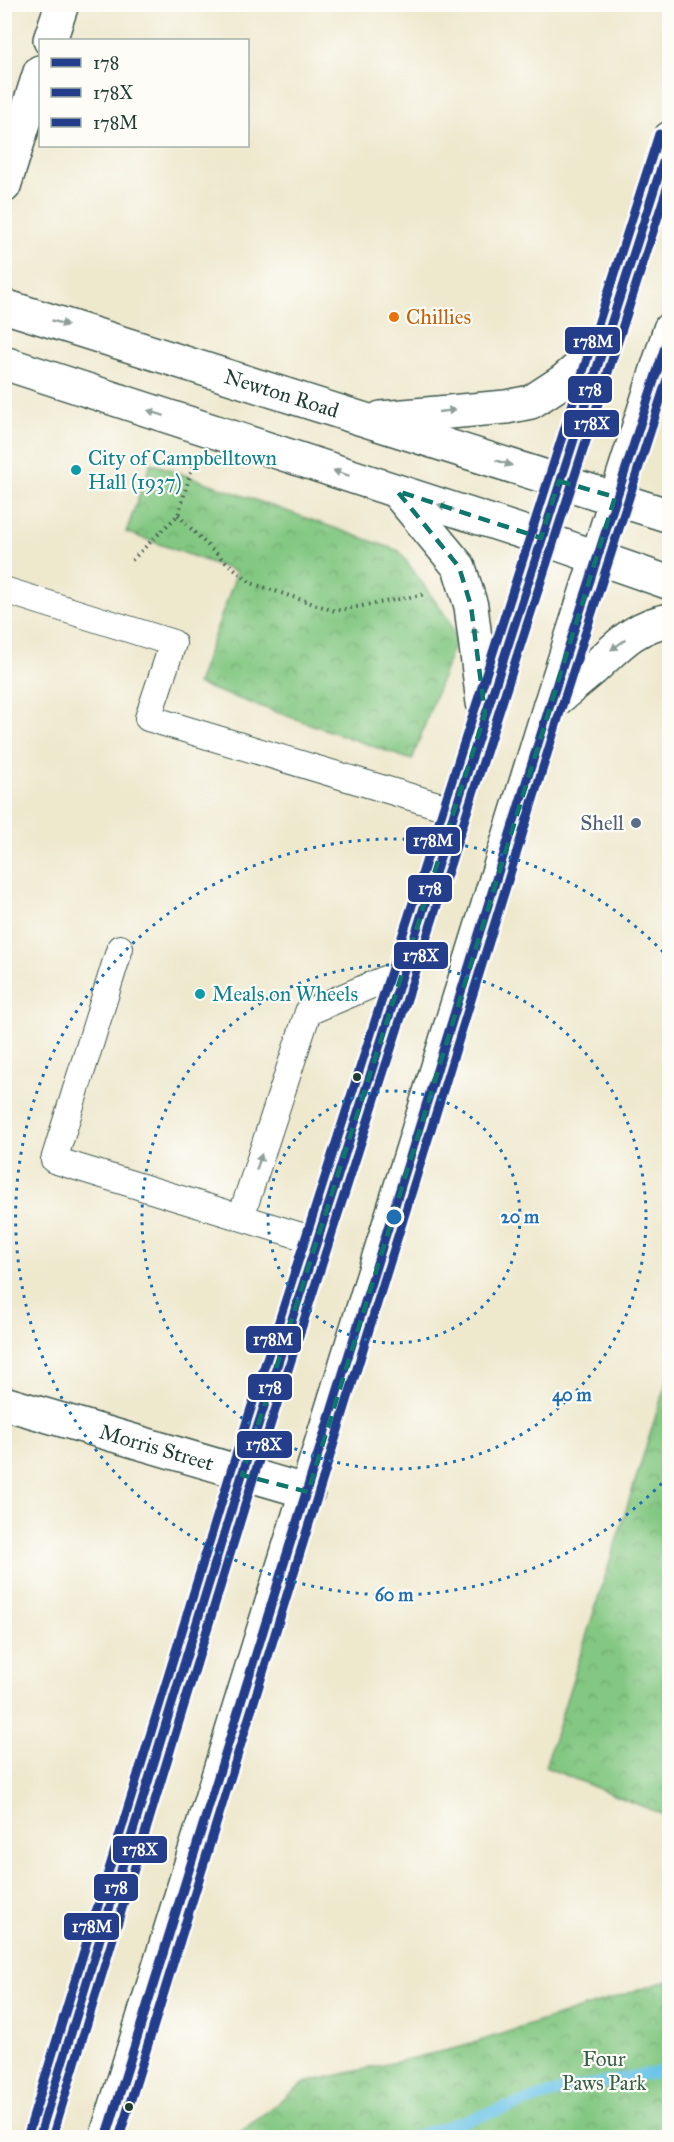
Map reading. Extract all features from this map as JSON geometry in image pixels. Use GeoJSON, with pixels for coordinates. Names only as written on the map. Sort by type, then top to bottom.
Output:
{"type":"FeatureCollection","features":[{"type":"Feature","properties":{"kind":"main road"},"geometry":{"type":"LineString","coordinates":[[50,39],[62,4]]}},
{"type":"Feature","properties":{"kind":"main road"},"geometry":{"type":"LineString","coordinates":[[4,186],[39,75]]}},
{"type":"Feature","properties":{"kind":"main road"},"geometry":{"type":"LineString","coordinates":[[39,2138],[242,1475],[669,138]]}},
{"type":"Feature","properties":{"kind":"main road","name":"Newton Road"},"geometry":{"type":"LineString","coordinates":[[4,306],[615,497],[669,516]]}},
{"type":"Feature","properties":{"kind":"main road"},"geometry":{"type":"LineString","coordinates":[[106,2138],[550,705],[615,497],[668,339]]}},
{"type":"Feature","properties":{"kind":"main road"},"geometry":{"type":"LineString","coordinates":[[368,420],[506,407],[531,402],[563,381],[603,347]]}},
{"type":"Feature","properties":{"kind":"main road"},"geometry":{"type":"LineString","coordinates":[[4,363],[541,538],[669,583]]}},
{"type":"Feature","properties":{"kind":"main road"},"geometry":{"type":"LineString","coordinates":[[397,491],[459,567],[466,587],[485,714]]}},
{"type":"Feature","properties":{"kind":"main road"},"geometry":{"type":"LineString","coordinates":[[550,705],[610,650],[649,624],[669,620]]}},
{"type":"Feature","properties":{"kind":"main road","name":"Morris Street"},"geometry":{"type":"LineString","coordinates":[[4,1403],[242,1475],[308,1492]]}},
{"type":"Feature","properties":{"kind":"lane"},"geometry":{"type":"LineString","coordinates":[[4,590],[173,643],[148,718],[454,810]]}},
{"type":"Feature","properties":{"kind":"lane"},"geometry":{"type":"LineString","coordinates":[[120,948],[54,1160],[317,1241]]}},
{"type":"Feature","properties":{"kind":"lane"},"geometry":{"type":"LineString","coordinates":[[241,1217],[308,1012],[402,972]]}},
{"type":"Feature","properties":{"kind":"path"},"geometry":{"type":"LineString","coordinates":[[132,560],[178,515],[195,461]]}},
{"type":"Feature","properties":{"kind":"path"},"geometry":{"type":"LineString","coordinates":[[178,515],[211,549],[251,583],[335,611],[466,587]]}},
{"type":"Feature","properties":{"kind":"path"},"geometry":{"type":"LineString","coordinates":[[606,2138],[669,2133]]}},
{"type":"Feature","properties":{"kind":"highlighted area"},"geometry":{"type":"Polygon","coordinates":[[[559,481],[615,497],[308,1492],[242,1475],[485,714],[471,606],[459,567],[397,491],[541,538],[559,481]]]}},
{"type":"Feature","properties":{"kind":"green space"},"geometry":{"type":"Polygon","coordinates":[[[151,463],[399,551],[448,619],[456,639],[412,760],[197,684],[237,572],[126,532],[151,463]]]}},
{"type":"Feature","properties":{"kind":"green space"},"geometry":{"type":"Polygon","coordinates":[[[669,1374],[670,1817],[545,1767],[669,1374]]]}},
{"type":"Feature","properties":{"kind":"green space","name":"Four Paws Park"},"geometry":{"type":"Polygon","coordinates":[[[669,1980],[669,2137],[234,2137],[304,2083],[461,2047],[669,1980]]]}},
{"type":"Feature","properties":{"kind":"waterway"},"geometry":{"type":"LineString","coordinates":[[410,2138],[563,2090],[670,2070]]}},
{"type":"Feature","properties":{"kind":"transit line","name":"178M"},"geometry":{"type":"LineString","coordinates":[[28,2134],[231,1471],[659,134]]}},
{"type":"Feature","properties":{"kind":"transit line","name":"178"},"geometry":{"type":"LineString","coordinates":[[39,2138],[242,1475],[670,140]]}},
{"type":"Feature","properties":{"kind":"transit line","name":"178X"},"geometry":{"type":"LineString","coordinates":[[52,2138],[253,1479],[670,179]]}},
{"type":"Feature","properties":{"kind":"transit line","name":"178"},"geometry":{"type":"LineString","coordinates":[[106,2138],[550,705],[670,331]]}},
{"type":"Feature","properties":{"kind":"transit line","name":"178X"},"geometry":{"type":"LineString","coordinates":[[119,2138],[561,709],[670,370]]}},
{"type":"Feature","properties":{"kind":"place","name":"Chillies"},"geometry":{"type":"Point","coordinates":[394,317]}},
{"type":"Feature","properties":{"kind":"place","name":"City of Campbelltown Hall (1937)"},"geometry":{"type":"Point","coordinates":[76,470]}},
{"type":"Feature","properties":{"kind":"place","name":"Shell"},"geometry":{"type":"Point","coordinates":[636,823]}},
{"type":"Feature","properties":{"kind":"place","name":"Meals on Wheels"},"geometry":{"type":"Point","coordinates":[200,994]}}]}
